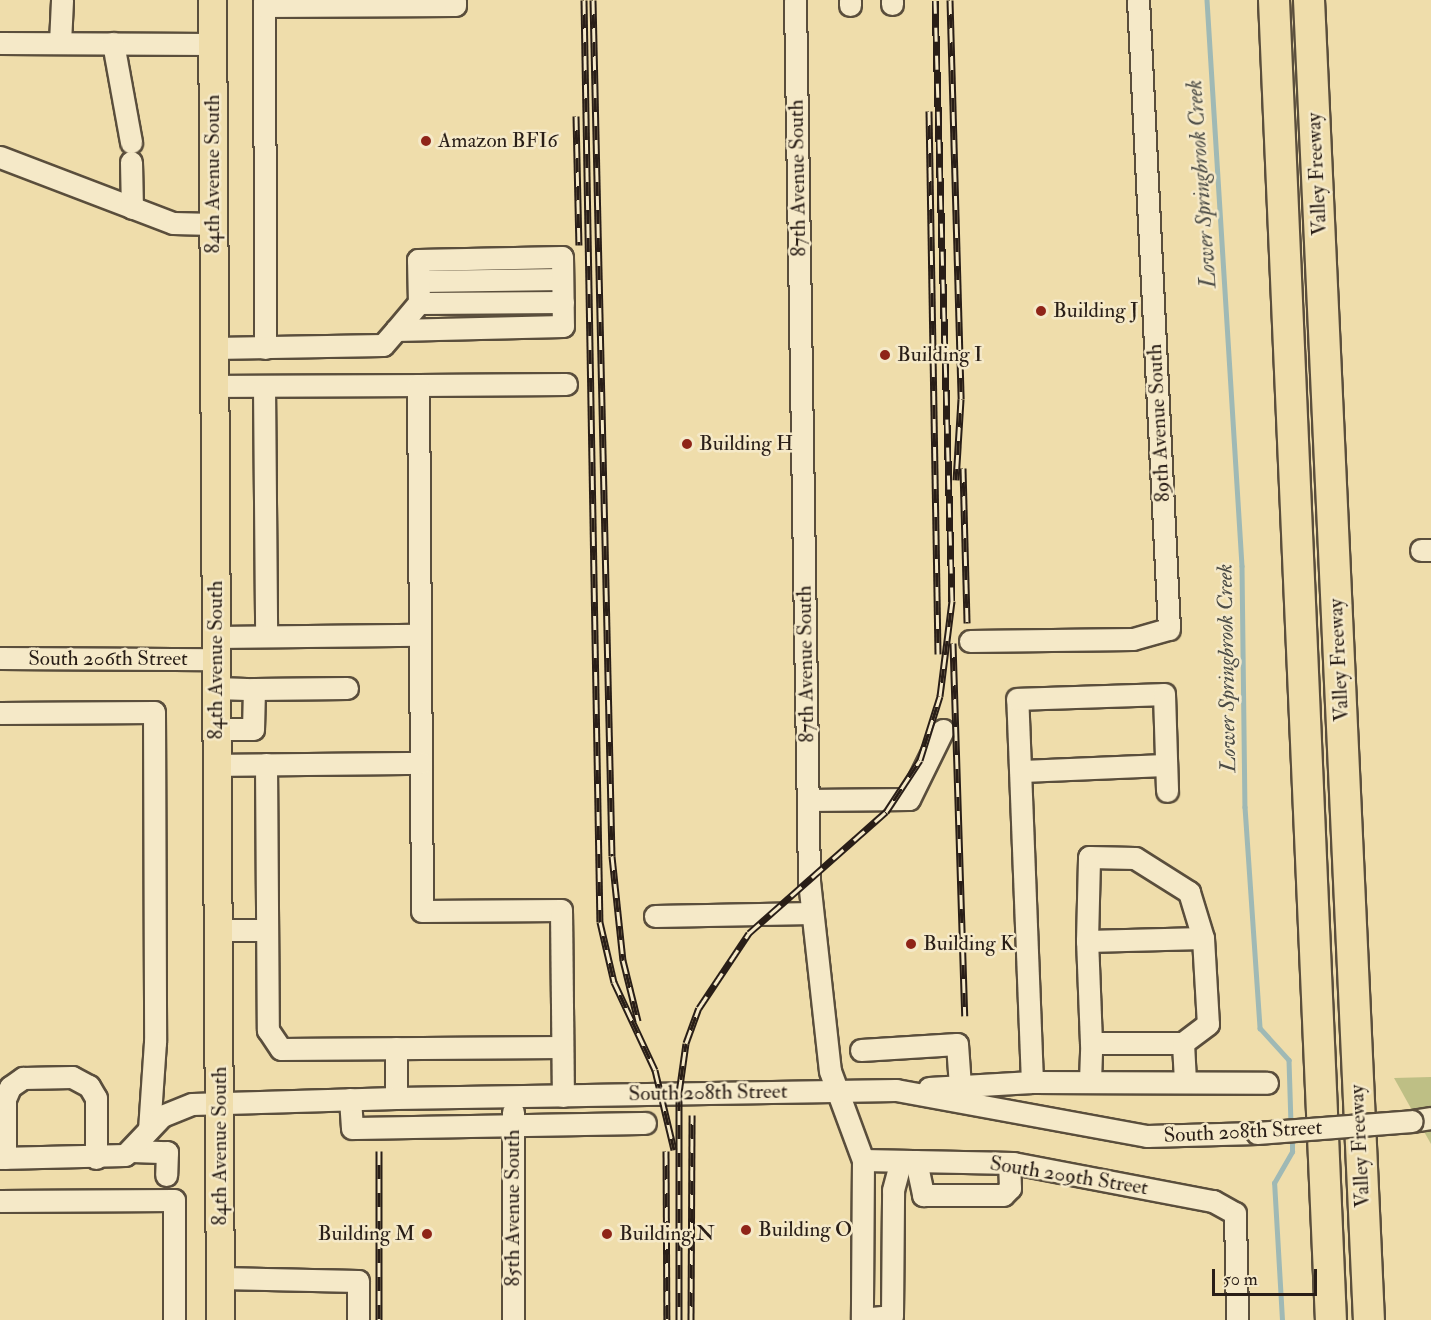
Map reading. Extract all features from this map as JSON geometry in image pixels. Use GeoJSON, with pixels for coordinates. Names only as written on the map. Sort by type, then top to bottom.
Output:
{"type":"FeatureCollection","features":[{"type":"Feature","properties":{"kind":"highway","name":"Valley Freeway"},"geometry":{"type":"LineString","coordinates":[[1274,0],[1323,1179],[1331,1320]]}},
{"type":"Feature","properties":{"kind":"highway","name":"Valley Freeway"},"geometry":{"type":"LineString","coordinates":[[1309,0],[1369,1320]]}},
{"type":"Feature","properties":{"kind":"highway"},"geometry":{"type":"LineString","coordinates":[[1312,1320],[1323,1179]]}},
{"type":"Feature","properties":{"kind":"main road","name":"84th Avenue South"},"geometry":{"type":"LineString","coordinates":[[212,0],[220,1320]]}},
{"type":"Feature","properties":{"kind":"street"},"geometry":{"type":"LineString","coordinates":[[60,43],[62,0]]}},
{"type":"Feature","properties":{"kind":"street"},"geometry":{"type":"LineString","coordinates":[[266,348],[264,3],[455,5],[455,0]]}},
{"type":"Feature","properties":{"kind":"street","name":"87th Avenue South"},"geometry":{"type":"LineString","coordinates":[[795,0],[808,800],[812,913],[830,1071],[864,1160],[862,1320]]}},
{"type":"Feature","properties":{"kind":"street","name":"89th Avenue South"},"geometry":{"type":"LineString","coordinates":[[970,641],[1133,639],[1169,629],[1138,0]]}},
{"type":"Feature","properties":{"kind":"street"},"geometry":{"type":"LineString","coordinates":[[0,43],[212,44]]}},
{"type":"Feature","properties":{"kind":"street"},"geometry":{"type":"LineString","coordinates":[[113,43],[131,152],[132,208]]}},
{"type":"Feature","properties":{"kind":"street"},"geometry":{"type":"LineString","coordinates":[[0,157],[173,223],[213,224]]}},
{"type":"Feature","properties":{"kind":"street"},"geometry":{"type":"LineString","coordinates":[[214,348],[383,345],[419,303],[421,281],[418,260],[562,257],[563,326],[396,330]]}},
{"type":"Feature","properties":{"kind":"street"},"geometry":{"type":"LineString","coordinates":[[419,303],[563,302]]}},
{"type":"Feature","properties":{"kind":"street"},"geometry":{"type":"LineString","coordinates":[[214,386],[566,384]]}},
{"type":"Feature","properties":{"kind":"street"},"geometry":{"type":"LineString","coordinates":[[417,385],[422,911],[561,910],[563,1096]]}},
{"type":"Feature","properties":{"kind":"street"},"geometry":{"type":"LineString","coordinates":[[264,386],[266,636]]}},
{"type":"Feature","properties":{"kind":"street","name":"South 206th Street"},"geometry":{"type":"LineString","coordinates":[[0,658],[216,648],[266,636],[420,635]]}},
{"type":"Feature","properties":{"kind":"street"},"geometry":{"type":"LineString","coordinates":[[216,688],[348,688]]}},
{"type":"Feature","properties":{"kind":"street"},"geometry":{"type":"LineString","coordinates":[[217,729],[253,729],[254,689]]}},
{"type":"Feature","properties":{"kind":"street"},"geometry":{"type":"LineString","coordinates":[[1032,1082],[1017,699],[1164,694],[1167,792]]}},
{"type":"Feature","properties":{"kind":"street"},"geometry":{"type":"LineString","coordinates":[[0,713],[154,712],[155,1042],[149,1130]]}},
{"type":"Feature","properties":{"kind":"street"},"geometry":{"type":"LineString","coordinates":[[808,800],[909,799],[943,730]]}},
{"type":"Feature","properties":{"kind":"street"},"geometry":{"type":"LineString","coordinates":[[217,765],[421,763]]}},
{"type":"Feature","properties":{"kind":"street"},"geometry":{"type":"LineString","coordinates":[[266,764],[268,1030],[281,1049],[562,1047]]}},
{"type":"Feature","properties":{"kind":"street"},"geometry":{"type":"LineString","coordinates":[[1021,771],[1166,765]]}},
{"type":"Feature","properties":{"kind":"street"},"geometry":{"type":"LineString","coordinates":[[1090,1081],[1087,941],[1089,857],[1135,858],[1189,892],[1203,938],[1208,1024],[1183,1042],[1091,1044]]}},
{"type":"Feature","properties":{"kind":"street"},"geometry":{"type":"LineString","coordinates":[[655,916],[812,913]]}},
{"type":"Feature","properties":{"kind":"street"},"geometry":{"type":"LineString","coordinates":[[219,930],[267,930]]}},
{"type":"Feature","properties":{"kind":"street"},"geometry":{"type":"LineString","coordinates":[[1087,941],[1203,938]]}},
{"type":"Feature","properties":{"kind":"street"},"geometry":{"type":"LineString","coordinates":[[1183,1042],[1185,1080]]}},
{"type":"Feature","properties":{"kind":"street"},"geometry":{"type":"LineString","coordinates":[[861,1050],[957,1044],[960,1086]]}},
{"type":"Feature","properties":{"kind":"street"},"geometry":{"type":"LineString","coordinates":[[396,1048],[396,1098]]}},
{"type":"Feature","properties":{"kind":"street"},"geometry":{"type":"LineString","coordinates":[[96,1158],[96,1098],[89,1086],[72,1077],[23,1078],[10,1087],[5,1099],[3,1158],[96,1158],[132,1151],[167,1152],[166,1175]]}},
{"type":"Feature","properties":{"kind":"street"},"geometry":{"type":"LineString","coordinates":[[896,1090],[1032,1082],[1185,1080],[1267,1083]]}},
{"type":"Feature","properties":{"kind":"street","name":"South 208th Street"},"geometry":{"type":"LineString","coordinates":[[132,1151],[149,1130],[177,1108],[220,1102],[896,1090],[1147,1136],[1257,1133],[1421,1119]]}},
{"type":"Feature","properties":{"kind":"street","name":"85th Avenue South"},"geometry":{"type":"LineString","coordinates":[[513,1096],[513,1320]]}},
{"type":"Feature","properties":{"kind":"street"},"geometry":{"type":"LineString","coordinates":[[350,1099],[352,1128],[645,1123]]}},
{"type":"Feature","properties":{"kind":"street","name":"South 209th Street"},"geometry":{"type":"LineString","coordinates":[[864,1160],[1009,1163],[1213,1201],[1235,1213],[1237,1320]]}},
{"type":"Feature","properties":{"kind":"street"},"geometry":{"type":"LineString","coordinates":[[908,1161],[923,1195],[1003,1195],[1010,1188],[1009,1163]]}},
{"type":"Feature","properties":{"kind":"street"},"geometry":{"type":"LineString","coordinates":[[862,1320],[892,1316],[893,1190],[908,1161]]}},
{"type":"Feature","properties":{"kind":"street"},"geometry":{"type":"LineString","coordinates":[[0,1201],[174,1200],[174,1320]]}},
{"type":"Feature","properties":{"kind":"street"},"geometry":{"type":"LineString","coordinates":[[220,1278],[358,1281],[358,1320]]}},
{"type":"Feature","properties":{"kind":"green space"},"geometry":{"type":"Polygon","coordinates":[[[1431,1077],[1431,1144],[1394,1078],[1431,1077]]]}},
{"type":"Feature","properties":{"kind":"waterway","name":"Lower Springbrook Creek"},"geometry":{"type":"LineString","coordinates":[[1207,0],[1242,566],[1245,807],[1260,1028],[1289,1060],[1291,1125]]}},
{"type":"Feature","properties":{"kind":"waterway","name":"Lower Springbrook Creek"},"geometry":{"type":"LineString","coordinates":[[1282,1320],[1274,1183],[1292,1152],[1292,1136]]}},
{"type":"Feature","properties":{"kind":"railway"},"geometry":{"type":"LineString","coordinates":[[584,0],[600,922],[614,982],[655,1070],[674,1150]]}},
{"type":"Feature","properties":{"kind":"railway"},"geometry":{"type":"LineString","coordinates":[[593,0],[612,856],[623,960],[638,1021]]}},
{"type":"Feature","properties":{"kind":"railway"},"geometry":{"type":"LineString","coordinates":[[679,1320],[679,1093],[686,1043],[699,1008],[749,933],[886,812],[920,760],[940,696],[952,601],[935,0]]}},
{"type":"Feature","properties":{"kind":"railway"},"geometry":{"type":"LineString","coordinates":[[950,0],[961,399],[956,480]]}},
{"type":"Feature","properties":{"kind":"railway"},"geometry":{"type":"LineString","coordinates":[[929,111],[938,654]]}},
{"type":"Feature","properties":{"kind":"railway"},"geometry":{"type":"LineString","coordinates":[[576,116],[579,245]]}},
{"type":"Feature","properties":{"kind":"railway"},"geometry":{"type":"LineString","coordinates":[[963,468],[967,623]]}},
{"type":"Feature","properties":{"kind":"railway"},"geometry":{"type":"LineString","coordinates":[[953,643],[965,1016]]}},
{"type":"Feature","properties":{"kind":"railway"},"geometry":{"type":"LineString","coordinates":[[691,1320],[692,1115]]}},
{"type":"Feature","properties":{"kind":"railway"},"geometry":{"type":"LineString","coordinates":[[379,1151],[379,1320]]}},
{"type":"Feature","properties":{"kind":"railway"},"geometry":{"type":"LineString","coordinates":[[666,1151],[667,1320]]}},
{"type":"Feature","properties":{"kind":"place","name":"Amazon BFI6"},"geometry":{"type":"Point","coordinates":[426,141]}},
{"type":"Feature","properties":{"kind":"place","name":"Building J"},"geometry":{"type":"Point","coordinates":[1041,311]}},
{"type":"Feature","properties":{"kind":"place","name":"Building I"},"geometry":{"type":"Point","coordinates":[885,355]}},
{"type":"Feature","properties":{"kind":"place","name":"Building H"},"geometry":{"type":"Point","coordinates":[687,444]}},
{"type":"Feature","properties":{"kind":"place","name":"Building K"},"geometry":{"type":"Point","coordinates":[911,944]}},
{"type":"Feature","properties":{"kind":"place","name":"Building O"},"geometry":{"type":"Point","coordinates":[746,1230]}},
{"type":"Feature","properties":{"kind":"place","name":"Building M"},"geometry":{"type":"Point","coordinates":[427,1234]}},
{"type":"Feature","properties":{"kind":"place","name":"Building N"},"geometry":{"type":"Point","coordinates":[607,1234]}}]}
